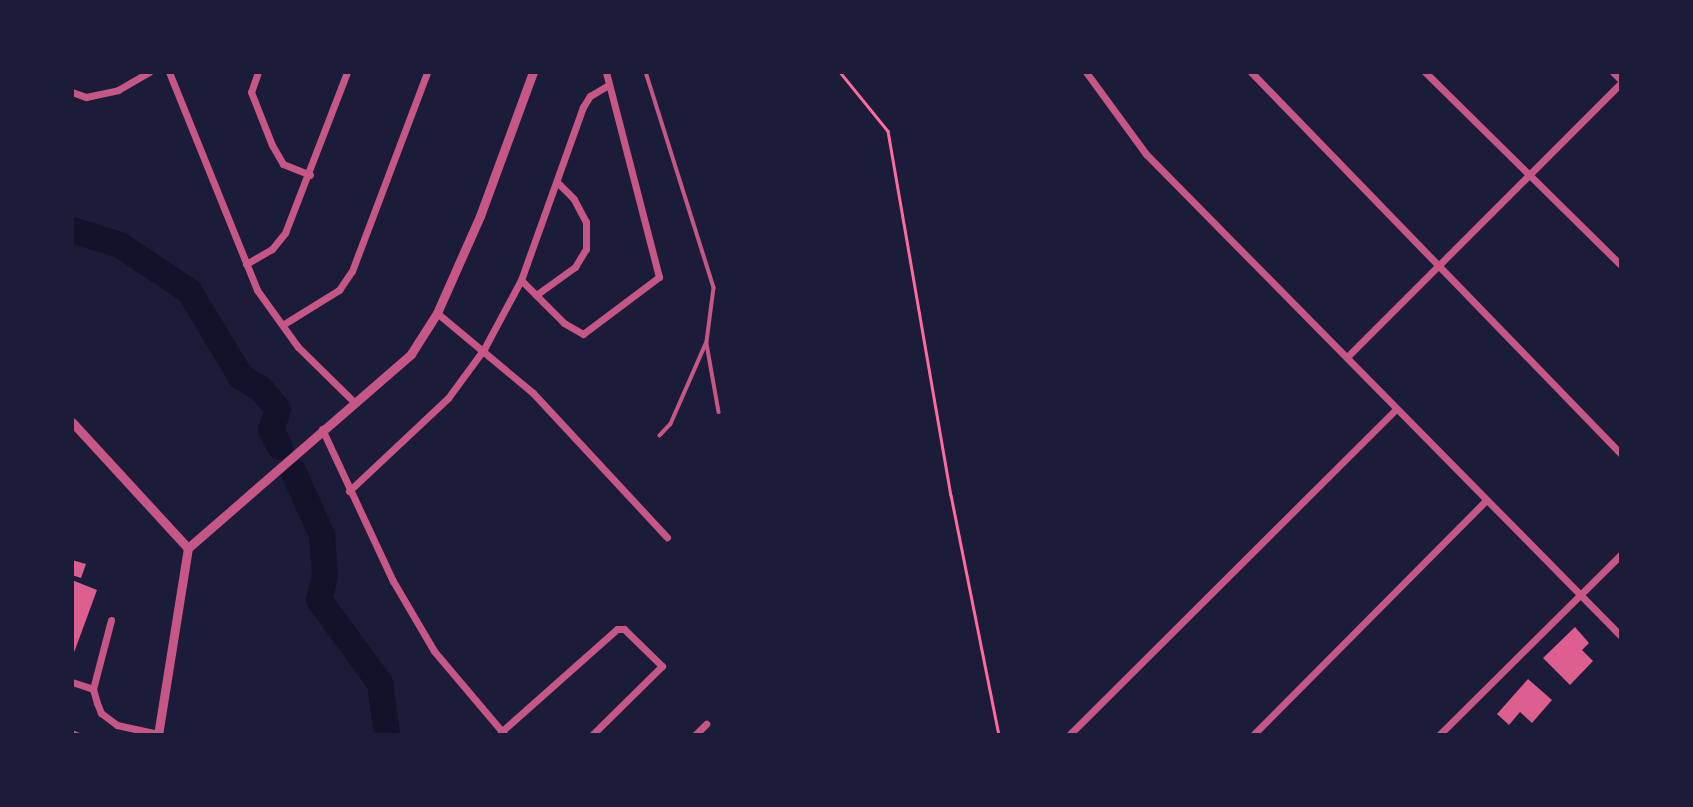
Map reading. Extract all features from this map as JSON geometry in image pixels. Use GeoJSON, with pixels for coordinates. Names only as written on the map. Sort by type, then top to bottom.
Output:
{"type":"FeatureCollection","features":[{"type":"Feature","properties":{"kind":"street"},"geometry":{"type":"LineString","coordinates":[[72,92],[86,97],[118,90],[149,72]]}},
{"type":"Feature","properties":{"kind":"street"},"geometry":{"type":"LineString","coordinates":[[169,72],[257,290],[298,346],[355,403]]}},
{"type":"Feature","properties":{"kind":"street"},"geometry":{"type":"LineString","coordinates":[[258,72],[251,92],[272,145],[283,164],[310,175]]}},
{"type":"Feature","properties":{"kind":"street"},"geometry":{"type":"LineString","coordinates":[[246,264],[279,242],[310,175],[347,72]]}},
{"type":"Feature","properties":{"kind":"street"},"geometry":{"type":"LineString","coordinates":[[284,324],[339,290],[352,271],[427,72]]}},
{"type":"Feature","properties":{"kind":"street"},"geometry":{"type":"LineString","coordinates":[[111,620],[93,689],[108,720],[158,734],[188,548],[411,354],[437,313],[480,216],[533,72]]}},
{"type":"Feature","properties":{"kind":"street"},"geometry":{"type":"LineString","coordinates":[[521,281],[570,329],[583,334],[660,277],[606,72]]}},
{"type":"Feature","properties":{"kind":"street"},"geometry":{"type":"LineString","coordinates":[[1086,72],[1146,154],[1347,357],[1484,502],[1621,636]]}},
{"type":"Feature","properties":{"kind":"street"},"geometry":{"type":"LineString","coordinates":[[1093,79],[1099,72]]}},
{"type":"Feature","properties":{"kind":"street"},"geometry":{"type":"LineString","coordinates":[[1251,72],[1621,454]]}},
{"type":"Feature","properties":{"kind":"street"},"geometry":{"type":"LineString","coordinates":[[1426,72],[1621,265]]}},
{"type":"Feature","properties":{"kind":"street"},"geometry":{"type":"LineString","coordinates":[[1347,357],[1621,81],[1613,72]]}},
{"type":"Feature","properties":{"kind":"street"},"geometry":{"type":"LineString","coordinates":[[349,491],[440,408],[484,349],[521,281],[583,107],[590,96],[608,85]]}},
{"type":"Feature","properties":{"kind":"street"},"geometry":{"type":"LineString","coordinates":[[536,295],[575,267],[586,249],[586,222],[574,199],[558,183]]}},
{"type":"Feature","properties":{"kind":"street"},"geometry":{"type":"LineString","coordinates":[[437,313],[484,349],[533,393],[667,537]]}},
{"type":"Feature","properties":{"kind":"street"},"geometry":{"type":"LineString","coordinates":[[1069,735],[1395,409]]}},
{"type":"Feature","properties":{"kind":"street"},"geometry":{"type":"LineString","coordinates":[[72,422],[188,548]]}},
{"type":"Feature","properties":{"kind":"street"},"geometry":{"type":"LineString","coordinates":[[322,429],[349,491],[434,651],[503,733],[617,629],[624,629],[662,666],[592,735]]}},
{"type":"Feature","properties":{"kind":"street"},"geometry":{"type":"LineString","coordinates":[[1253,735],[1484,502]]}},
{"type":"Feature","properties":{"kind":"street"},"geometry":{"type":"LineString","coordinates":[[1439,735],[1621,554]]}},
{"type":"Feature","properties":{"kind":"street"},"geometry":{"type":"LineString","coordinates":[[72,682],[93,689]]}},
{"type":"Feature","properties":{"kind":"street"},"geometry":{"type":"LineString","coordinates":[[695,735],[706,724]]}},
{"type":"Feature","properties":{"kind":"lane"},"geometry":{"type":"LineString","coordinates":[[646,72],[713,288],[707,342],[719,412]]}},
{"type":"Feature","properties":{"kind":"lane"},"geometry":{"type":"LineString","coordinates":[[660,436],[671,424],[707,342]]}},
{"type":"Feature","properties":{"kind":"lane"},"geometry":{"type":"LineString","coordinates":[[72,732],[80,735]]}},
{"type":"Feature","properties":{"kind":"path"},"geometry":{"type":"LineString","coordinates":[[840,72],[888,131],[951,495],[999,735]]}},
{"type":"Feature","properties":{"kind":"building"},"geometry":{"type":"Polygon","coordinates":[[[72,560],[86,564],[81,578],[72,575],[72,560]]]}},
{"type":"Feature","properties":{"kind":"building"},"geometry":{"type":"Polygon","coordinates":[[[72,580],[97,590],[72,658],[72,580]]]}},
{"type":"Feature","properties":{"kind":"building"},"geometry":{"type":"Polygon","coordinates":[[[1575,627],[1589,643],[1582,650],[1593,661],[1570,685],[1543,658],[1575,627]]]}},
{"type":"Feature","properties":{"kind":"building"},"geometry":{"type":"Polygon","coordinates":[[[1528,679],[1552,700],[1532,723],[1520,712],[1509,725],[1497,714],[1528,679]]]}},
{"type":"Feature","properties":{"kind":"waterway"},"geometry":{"type":"LineString","coordinates":[[72,230],[120,245],[189,291],[241,377],[261,389],[278,409],[271,430],[280,447]]}},
{"type":"Feature","properties":{"kind":"waterway"},"geometry":{"type":"LineString","coordinates":[[293,471],[322,535],[325,576],[319,600],[380,683],[387,735]]}}]}
